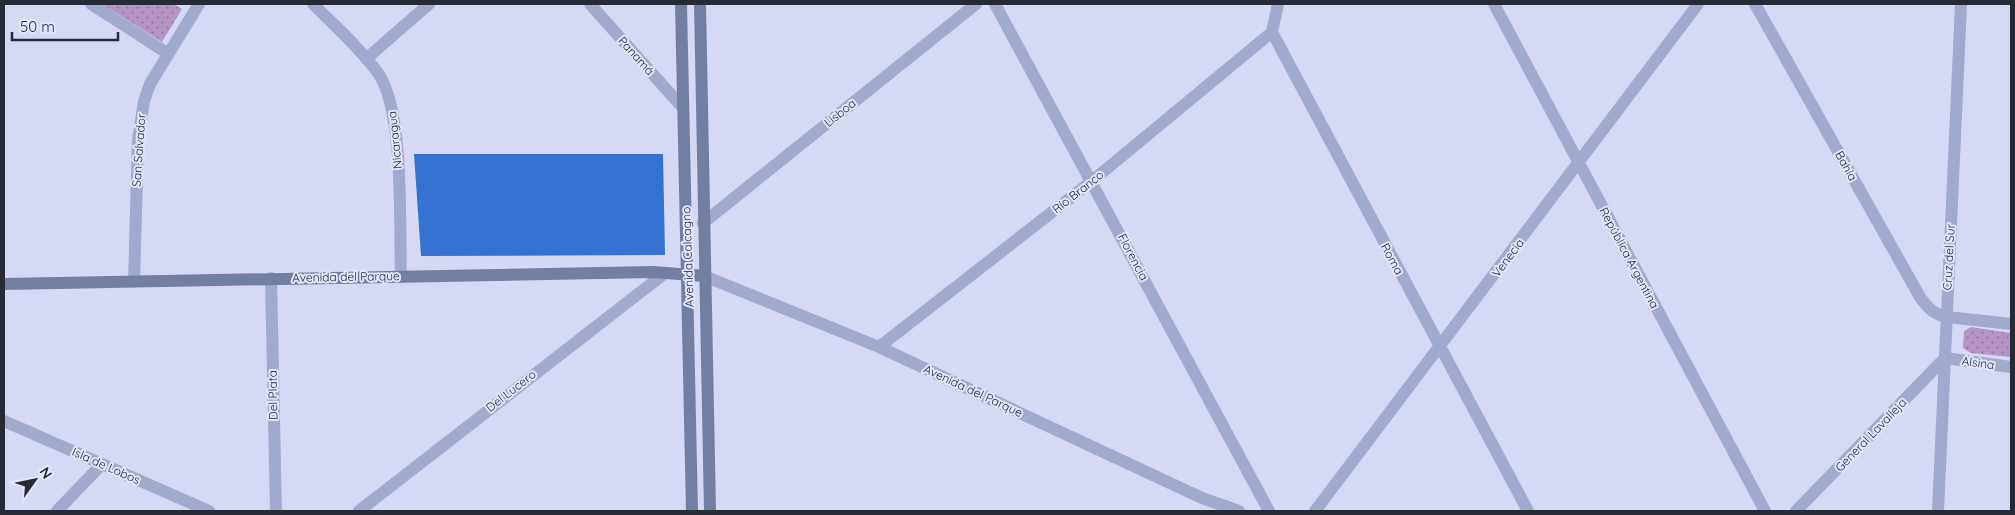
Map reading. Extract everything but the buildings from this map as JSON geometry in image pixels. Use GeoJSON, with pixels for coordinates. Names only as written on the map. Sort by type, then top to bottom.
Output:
{"type":"FeatureCollection","features":[{"type":"Feature","properties":{"kind":"street"},"geometry":{"type":"LineString","coordinates":[[91,4],[167,53]]}},
{"type":"Feature","properties":{"kind":"street","name":"Nicaragua"},"geometry":{"type":"LineString","coordinates":[[314,4],[379,74],[390,101],[397,142],[401,275]]}},
{"type":"Feature","properties":{"kind":"street"},"geometry":{"type":"LineString","coordinates":[[366,60],[429,4]]}},
{"type":"Feature","properties":{"kind":"street","name":"Panamá"},"geometry":{"type":"LineString","coordinates":[[590,4],[683,108]]}},
{"type":"Feature","properties":{"kind":"street","name":"Avenida Calcagno"},"geometry":{"type":"LineString","coordinates":[[681,4],[689,275],[692,509]]}},
{"type":"Feature","properties":{"kind":"street","name":"Avenida Calcagno"},"geometry":{"type":"LineString","coordinates":[[700,4],[708,511]]}},
{"type":"Feature","properties":{"kind":"street","name":"Lisboa"},"geometry":{"type":"LineString","coordinates":[[703,223],[976,4]]}},
{"type":"Feature","properties":{"kind":"street","name":"Florencia"},"geometry":{"type":"LineString","coordinates":[[995,4],[1269,511]]}},
{"type":"Feature","properties":{"kind":"street"},"geometry":{"type":"LineString","coordinates":[[1272,32],[1278,4]]}},
{"type":"Feature","properties":{"kind":"street","name":"República Argentina"},"geometry":{"type":"LineString","coordinates":[[1494,4],[1766,511]]}},
{"type":"Feature","properties":{"kind":"street","name":"Venecia"},"geometry":{"type":"LineString","coordinates":[[1316,511],[1579,165],[1698,4]]}},
{"type":"Feature","properties":{"kind":"street","name":"Bahía"},"geometry":{"type":"LineString","coordinates":[[1755,4],[1920,297],[1929,309],[1937,315],[1947,317]]}},
{"type":"Feature","properties":{"kind":"street","name":"Cruz del Sur"},"geometry":{"type":"LineString","coordinates":[[1938,511],[1961,4]]}},
{"type":"Feature","properties":{"kind":"street","name":"San Salvador"},"geometry":{"type":"LineString","coordinates":[[134,281],[140,120],[150,84],[195,5]]}},
{"type":"Feature","properties":{"kind":"street","name":"Río Branco"},"geometry":{"type":"LineString","coordinates":[[879,347],[1092,181],[1272,32]]}},
{"type":"Feature","properties":{"kind":"street","name":"Roma"},"geometry":{"type":"LineString","coordinates":[[1272,32],[1439,348],[1528,511]]}},
{"type":"Feature","properties":{"kind":"street","name":"Avenida del Parque"},"geometry":{"type":"LineString","coordinates":[[4,284],[401,275],[665,273],[704,276],[879,347],[1202,498],[1239,511]]}},
{"type":"Feature","properties":{"kind":"street","name":"Del Lucero"},"geometry":{"type":"LineString","coordinates":[[359,511],[665,273]]}},
{"type":"Feature","properties":{"kind":"street","name":"Del Plata"},"geometry":{"type":"LineString","coordinates":[[271,278],[276,511]]}},
{"type":"Feature","properties":{"kind":"street"},"geometry":{"type":"LineString","coordinates":[[1947,317],[2011,324]]}},
{"type":"Feature","properties":{"kind":"street","name":"Alsina"},"geometry":{"type":"LineString","coordinates":[[1946,358],[2011,367]]}},
{"type":"Feature","properties":{"kind":"street","name":"General Lavalleja"},"geometry":{"type":"LineString","coordinates":[[1796,511],[1946,358]]}},
{"type":"Feature","properties":{"kind":"street","name":"Isla de Lobos"},"geometry":{"type":"LineString","coordinates":[[4,421],[209,511]]}},
{"type":"Feature","properties":{"kind":"street"},"geometry":{"type":"LineString","coordinates":[[57,511],[102,464]]}},
{"type":"Feature","properties":{"kind":"street"},"geometry":{"type":"LineString","coordinates":[[1202,498],[1218,511]]}},
{"type":"Feature","properties":{"kind":"street"},"geometry":{"type":"LineString","coordinates":[[692,509],[708,511]]}},
{"type":"Feature","properties":{"kind":"shaded area"},"geometry":{"type":"Polygon","coordinates":[[[102,4],[174,4],[182,9],[162,42],[102,4]]]}},
{"type":"Feature","properties":{"kind":"shaded area"},"geometry":{"type":"Polygon","coordinates":[[[1971,327],[2011,333],[2011,357],[1971,353],[1963,348],[1964,331],[1971,327]]]}}]}
